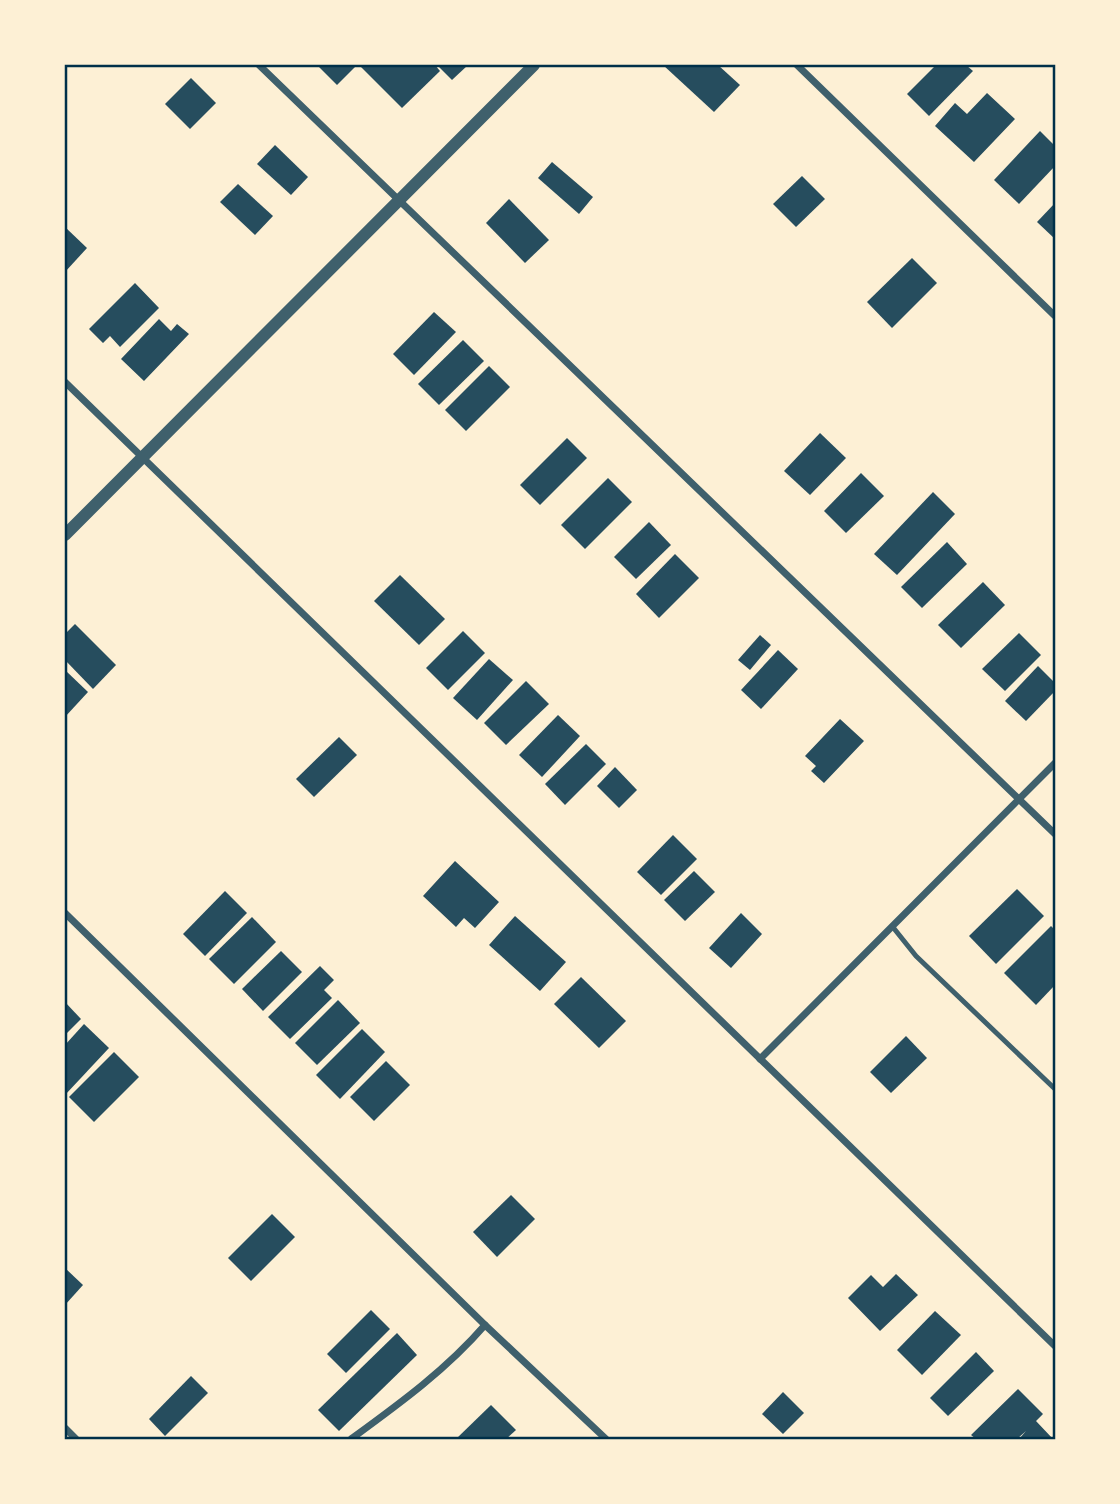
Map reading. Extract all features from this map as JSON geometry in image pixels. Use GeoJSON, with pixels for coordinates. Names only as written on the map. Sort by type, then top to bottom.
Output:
{"type":"FeatureCollection","features":[{"type":"Feature","properties":{"kind":"street"},"geometry":{"type":"LineString","coordinates":[[259,65],[1055,834]]}},
{"type":"Feature","properties":{"kind":"street"},"geometry":{"type":"LineString","coordinates":[[65,535],[534,65]]}},
{"type":"Feature","properties":{"kind":"street"},"geometry":{"type":"LineString","coordinates":[[797,65],[1055,316]]}},
{"type":"Feature","properties":{"kind":"street"},"geometry":{"type":"LineString","coordinates":[[65,382],[1055,1346]]}},
{"type":"Feature","properties":{"kind":"street"},"geometry":{"type":"LineString","coordinates":[[760,1059],[1055,763]]}},
{"type":"Feature","properties":{"kind":"street"},"geometry":{"type":"LineString","coordinates":[[65,913],[485,1325],[606,1439]]}},
{"type":"Feature","properties":{"kind":"street"},"geometry":{"type":"LineString","coordinates":[[351,1439],[449,1363],[485,1325]]}},
{"type":"Feature","properties":{"kind":"street"},"geometry":{"type":"LineString","coordinates":[[65,1428],[76,1439]]}},
{"type":"Feature","properties":{"kind":"lane"},"geometry":{"type":"LineString","coordinates":[[892,926],[916,956],[1055,1089]]}},
{"type":"Feature","properties":{"kind":"building"},"geometry":{"type":"Polygon","coordinates":[[[317,65],[357,65],[337,85],[317,65]]]}},
{"type":"Feature","properties":{"kind":"building"},"geometry":{"type":"Polygon","coordinates":[[[359,65],[435,65],[440,71],[402,108],[359,65]]]}},
{"type":"Feature","properties":{"kind":"building"},"geometry":{"type":"Polygon","coordinates":[[[437,65],[468,65],[452,80],[437,65]]]}},
{"type":"Feature","properties":{"kind":"building"},"geometry":{"type":"Polygon","coordinates":[[[663,65],[718,65],[740,85],[714,112],[663,65]]]}},
{"type":"Feature","properties":{"kind":"building"},"geometry":{"type":"Polygon","coordinates":[[[936,65],[966,65],[973,71],[929,116],[907,94],[936,65]]]}},
{"type":"Feature","properties":{"kind":"building"},"geometry":{"type":"Polygon","coordinates":[[[191,78],[216,103],[190,129],[165,104],[191,78]]]}},
{"type":"Feature","properties":{"kind":"building"},"geometry":{"type":"Polygon","coordinates":[[[987,93],[1015,119],[974,162],[935,126],[955,103],[967,114],[987,93]]]}},
{"type":"Feature","properties":{"kind":"building"},"geometry":{"type":"Polygon","coordinates":[[[1040,131],[1055,146],[1055,166],[1019,204],[994,180],[1040,131]]]}},
{"type":"Feature","properties":{"kind":"building"},"geometry":{"type":"Polygon","coordinates":[[[275,145],[308,177],[291,195],[257,164],[275,145]]]}},
{"type":"Feature","properties":{"kind":"building"},"geometry":{"type":"Polygon","coordinates":[[[552,162],[593,197],[579,214],[538,178],[552,162]]]}},
{"type":"Feature","properties":{"kind":"building"},"geometry":{"type":"Polygon","coordinates":[[[802,176],[825,199],[796,227],[773,204],[802,176]]]}},
{"type":"Feature","properties":{"kind":"building"},"geometry":{"type":"Polygon","coordinates":[[[238,184],[273,216],[255,235],[220,202],[238,184]]]}},
{"type":"Feature","properties":{"kind":"building"},"geometry":{"type":"Polygon","coordinates":[[[509,199],[549,240],[525,263],[486,223],[509,199]]]}},
{"type":"Feature","properties":{"kind":"building"},"geometry":{"type":"Polygon","coordinates":[[[1055,203],[1055,239],[1037,222],[1055,203]]]}},
{"type":"Feature","properties":{"kind":"building"},"geometry":{"type":"Polygon","coordinates":[[[65,227],[87,248],[65,272],[65,227]]]}},
{"type":"Feature","properties":{"kind":"building"},"geometry":{"type":"Polygon","coordinates":[[[912,258],[937,283],[892,328],[867,302],[912,258]]]}},
{"type":"Feature","properties":{"kind":"building"},"geometry":{"type":"Polygon","coordinates":[[[135,283],[159,308],[120,347],[110,336],[103,343],[89,329],[135,283]]]}},
{"type":"Feature","properties":{"kind":"building"},"geometry":{"type":"Polygon","coordinates":[[[434,312],[456,332],[414,375],[393,354],[434,312]]]}},
{"type":"Feature","properties":{"kind":"building"},"geometry":{"type":"Polygon","coordinates":[[[159,319],[171,331],[177,324],[189,334],[144,381],[121,359],[159,319]]]}},
{"type":"Feature","properties":{"kind":"building"},"geometry":{"type":"Polygon","coordinates":[[[463,340],[484,361],[439,405],[418,384],[463,340]]]}},
{"type":"Feature","properties":{"kind":"building"},"geometry":{"type":"Polygon","coordinates":[[[489,366],[510,387],[466,431],[445,410],[489,366]]]}},
{"type":"Feature","properties":{"kind":"building"},"geometry":{"type":"Polygon","coordinates":[[[820,433],[846,458],[810,495],[784,471],[820,433]]]}},
{"type":"Feature","properties":{"kind":"building"},"geometry":{"type":"Polygon","coordinates":[[[567,438],[587,458],[540,505],[520,485],[567,438]]]}},
{"type":"Feature","properties":{"kind":"building"},"geometry":{"type":"Polygon","coordinates":[[[861,473],[884,496],[846,533],[824,511],[861,473]]]}},
{"type":"Feature","properties":{"kind":"building"},"geometry":{"type":"Polygon","coordinates":[[[608,478],[632,502],[585,549],[561,525],[608,478]]]}},
{"type":"Feature","properties":{"kind":"building"},"geometry":{"type":"Polygon","coordinates":[[[933,492],[955,514],[897,575],[874,554],[933,492]]]}},
{"type":"Feature","properties":{"kind":"building"},"geometry":{"type":"Polygon","coordinates":[[[649,522],[671,545],[636,579],[614,557],[649,522]]]}},
{"type":"Feature","properties":{"kind":"building"},"geometry":{"type":"Polygon","coordinates":[[[947,542],[967,564],[922,608],[901,587],[947,542]]]}},
{"type":"Feature","properties":{"kind":"building"},"geometry":{"type":"Polygon","coordinates":[[[675,554],[699,578],[659,618],[636,594],[675,554]]]}},
{"type":"Feature","properties":{"kind":"building"},"geometry":{"type":"Polygon","coordinates":[[[400,575],[445,619],[419,645],[374,601],[400,575]]]}},
{"type":"Feature","properties":{"kind":"building"},"geometry":{"type":"Polygon","coordinates":[[[983,582],[1005,605],[961,648],[938,625],[983,582]]]}},
{"type":"Feature","properties":{"kind":"building"},"geometry":{"type":"Polygon","coordinates":[[[75,624],[116,665],[93,689],[65,660],[65,634],[75,624]]]}},
{"type":"Feature","properties":{"kind":"building"},"geometry":{"type":"Polygon","coordinates":[[[463,631],[485,653],[448,690],[426,668],[463,631]]]}},
{"type":"Feature","properties":{"kind":"building"},"geometry":{"type":"Polygon","coordinates":[[[1019,633],[1041,655],[1005,691],[982,669],[1019,633]]]}},
{"type":"Feature","properties":{"kind":"building"},"geometry":{"type":"Polygon","coordinates":[[[760,635],[771,645],[750,670],[738,660],[760,635]]]}},
{"type":"Feature","properties":{"kind":"building"},"geometry":{"type":"Polygon","coordinates":[[[778,650],[798,669],[761,709],[741,690],[778,650]]]}},
{"type":"Feature","properties":{"kind":"building"},"geometry":{"type":"Polygon","coordinates":[[[489,659],[513,680],[477,720],[453,698],[489,659]]]}},
{"type":"Feature","properties":{"kind":"building"},"geometry":{"type":"Polygon","coordinates":[[[1038,666],[1055,683],[1055,691],[1026,721],[1005,701],[1038,666]]]}},
{"type":"Feature","properties":{"kind":"building"},"geometry":{"type":"Polygon","coordinates":[[[65,670],[88,692],[65,717],[65,670]]]}},
{"type":"Feature","properties":{"kind":"building"},"geometry":{"type":"Polygon","coordinates":[[[526,681],[549,704],[506,745],[484,723],[526,681]]]}},
{"type":"Feature","properties":{"kind":"building"},"geometry":{"type":"Polygon","coordinates":[[[558,715],[580,736],[542,777],[519,755],[558,715]]]}},
{"type":"Feature","properties":{"kind":"building"},"geometry":{"type":"Polygon","coordinates":[[[840,719],[864,741],[824,783],[811,771],[816,766],[805,756],[840,719]]]}},
{"type":"Feature","properties":{"kind":"building"},"geometry":{"type":"Polygon","coordinates":[[[339,737],[357,755],[314,797],[296,779],[339,737]]]}},
{"type":"Feature","properties":{"kind":"building"},"geometry":{"type":"Polygon","coordinates":[[[586,744],[606,764],[565,805],[545,784],[586,744]]]}},
{"type":"Feature","properties":{"kind":"building"},"geometry":{"type":"Polygon","coordinates":[[[615,767],[637,790],[619,808],[597,786],[615,767]]]}},
{"type":"Feature","properties":{"kind":"building"},"geometry":{"type":"Polygon","coordinates":[[[673,835],[697,859],[661,895],[637,872],[673,835]]]}},
{"type":"Feature","properties":{"kind":"building"},"geometry":{"type":"Polygon","coordinates":[[[455,861],[499,902],[475,928],[464,918],[456,927],[423,896],[455,861]]]}},
{"type":"Feature","properties":{"kind":"building"},"geometry":{"type":"Polygon","coordinates":[[[694,871],[715,892],[685,921],[664,900],[694,871]]]}},
{"type":"Feature","properties":{"kind":"building"},"geometry":{"type":"Polygon","coordinates":[[[1017,889],[1044,916],[996,964],[969,936],[1017,889]]]}},
{"type":"Feature","properties":{"kind":"building"},"geometry":{"type":"Polygon","coordinates":[[[225,891],[247,913],[205,956],[183,934],[225,891]]]}},
{"type":"Feature","properties":{"kind":"building"},"geometry":{"type":"Polygon","coordinates":[[[741,913],[762,934],[731,968],[709,948],[741,913]]]}},
{"type":"Feature","properties":{"kind":"building"},"geometry":{"type":"Polygon","coordinates":[[[515,916],[566,962],[540,991],[489,945],[515,916]]]}},
{"type":"Feature","properties":{"kind":"building"},"geometry":{"type":"Polygon","coordinates":[[[252,917],[276,942],[234,984],[209,959],[252,917]]]}},
{"type":"Feature","properties":{"kind":"building"},"geometry":{"type":"Polygon","coordinates":[[[1051,926],[1055,930],[1055,985],[1036,1005],[1004,973],[1051,926]]]}},
{"type":"Feature","properties":{"kind":"building"},"geometry":{"type":"Polygon","coordinates":[[[281,951],[302,972],[263,1011],[242,989],[281,951]]]}},
{"type":"Feature","properties":{"kind":"building"},"geometry":{"type":"Polygon","coordinates":[[[320,966],[334,980],[324,990],[332,998],[290,1039],[268,1017],[320,966]]]}},
{"type":"Feature","properties":{"kind":"building"},"geometry":{"type":"Polygon","coordinates":[[[581,977],[626,1021],[599,1048],[554,1004],[581,977]]]}},
{"type":"Feature","properties":{"kind":"building"},"geometry":{"type":"Polygon","coordinates":[[[338,1000],[360,1023],[317,1065],[295,1043],[338,1000]]]}},
{"type":"Feature","properties":{"kind":"building"},"geometry":{"type":"Polygon","coordinates":[[[65,1002],[81,1019],[65,1035],[65,1002]]]}},
{"type":"Feature","properties":{"kind":"building"},"geometry":{"type":"Polygon","coordinates":[[[84,1024],[109,1048],[65,1095],[65,1045],[84,1024]]]}},
{"type":"Feature","properties":{"kind":"building"},"geometry":{"type":"Polygon","coordinates":[[[362,1029],[385,1052],[340,1099],[316,1075],[362,1029]]]}},
{"type":"Feature","properties":{"kind":"building"},"geometry":{"type":"Polygon","coordinates":[[[906,1036],[927,1058],[891,1093],[870,1072],[906,1036]]]}},
{"type":"Feature","properties":{"kind":"building"},"geometry":{"type":"Polygon","coordinates":[[[114,1052],[139,1077],[94,1122],[69,1097],[114,1052]]]}},
{"type":"Feature","properties":{"kind":"building"},"geometry":{"type":"Polygon","coordinates":[[[386,1061],[410,1085],[374,1121],[350,1097],[386,1061]]]}},
{"type":"Feature","properties":{"kind":"building"},"geometry":{"type":"Polygon","coordinates":[[[511,1195],[535,1219],[497,1257],[473,1232],[511,1195]]]}},
{"type":"Feature","properties":{"kind":"building"},"geometry":{"type":"Polygon","coordinates":[[[272,1214],[295,1237],[251,1281],[228,1258],[272,1214]]]}},
{"type":"Feature","properties":{"kind":"building"},"geometry":{"type":"Polygon","coordinates":[[[65,1268],[83,1285],[65,1305],[65,1268]]]}},
{"type":"Feature","properties":{"kind":"building"},"geometry":{"type":"Polygon","coordinates":[[[896,1274],[918,1295],[880,1331],[848,1298],[871,1275],[883,1287],[896,1274]]]}},
{"type":"Feature","properties":{"kind":"building"},"geometry":{"type":"Polygon","coordinates":[[[371,1310],[390,1329],[346,1373],[327,1354],[371,1310]]]}},
{"type":"Feature","properties":{"kind":"building"},"geometry":{"type":"Polygon","coordinates":[[[935,1311],[961,1335],[922,1375],[897,1350],[935,1311]]]}},
{"type":"Feature","properties":{"kind":"building"},"geometry":{"type":"Polygon","coordinates":[[[397,1333],[417,1355],[339,1431],[318,1410],[397,1333]]]}},
{"type":"Feature","properties":{"kind":"building"},"geometry":{"type":"Polygon","coordinates":[[[976,1352],[994,1371],[948,1416],[930,1398],[976,1352]]]}},
{"type":"Feature","properties":{"kind":"building"},"geometry":{"type":"Polygon","coordinates":[[[191,1376],[208,1393],[165,1436],[149,1419],[191,1376]]]}},
{"type":"Feature","properties":{"kind":"building"},"geometry":{"type":"Polygon","coordinates":[[[1018,1389],[1043,1414],[1036,1421],[1053,1439],[1019,1439],[1026,1431],[1017,1439],[976,1439],[971,1435],[1018,1389]]]}},
{"type":"Feature","properties":{"kind":"building"},"geometry":{"type":"Polygon","coordinates":[[[783,1392],[804,1413],[783,1434],[762,1414],[783,1392]]]}},
{"type":"Feature","properties":{"kind":"building"},"geometry":{"type":"Polygon","coordinates":[[[491,1405],[516,1430],[506,1439],[456,1439],[491,1405]]]}}]}
